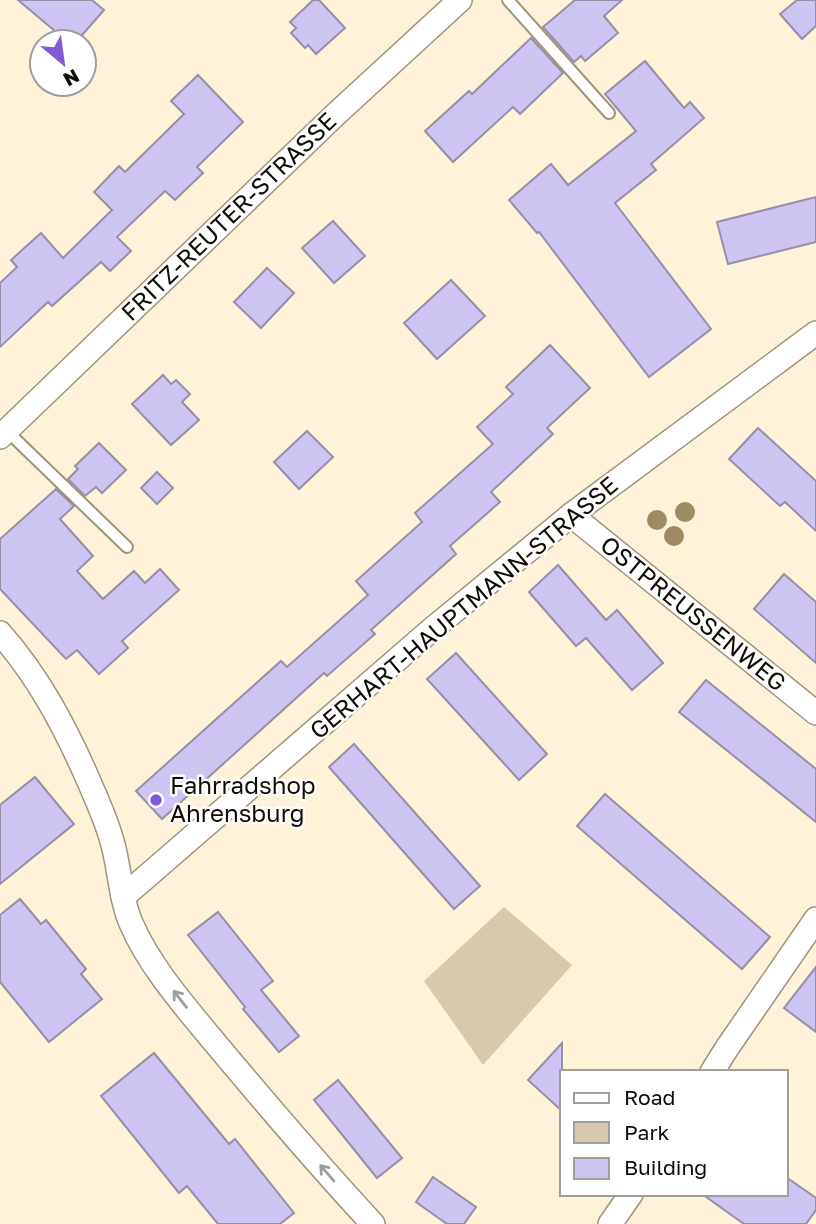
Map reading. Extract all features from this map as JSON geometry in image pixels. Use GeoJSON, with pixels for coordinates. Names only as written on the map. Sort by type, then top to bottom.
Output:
{"type":"FeatureCollection","features":[{"type":"Feature","properties":{"kind":"street","name":"FRITZ-REUTER-STRASSE"},"geometry":{"type":"LineString","coordinates":[[3,434],[335,115],[460,0]]}},
{"type":"Feature","properties":{"kind":"street","name":"GERHART-HAUPTMANN-STRASSE"},"geometry":{"type":"LineString","coordinates":[[123,897],[430,631],[571,515],[816,333]]}},
{"type":"Feature","properties":{"kind":"street","name":"OSTPREUSSENWEG"},"geometry":{"type":"LineString","coordinates":[[571,515],[816,713]]}},
{"type":"Feature","properties":{"kind":"street"},"geometry":{"type":"LineString","coordinates":[[0,633],[19,654],[38,682],[73,745],[104,814],[113,842],[123,897],[141,944],[178,997],[249,1083],[373,1224]]}},
{"type":"Feature","properties":{"kind":"street"},"geometry":{"type":"LineString","coordinates":[[713,1070],[816,919]]}},
{"type":"Feature","properties":{"kind":"street"},"geometry":{"type":"LineString","coordinates":[[610,1224],[630,1196]]}},
{"type":"Feature","properties":{"kind":"lane"},"geometry":{"type":"LineString","coordinates":[[508,0],[609,113]]}},
{"type":"Feature","properties":{"kind":"lane"},"geometry":{"type":"LineString","coordinates":[[3,434],[127,547]]}},
{"type":"Feature","properties":{"kind":"green space"},"geometry":{"type":"Polygon","coordinates":[[[504,907],[572,965],[483,1065],[424,981],[504,907]]]}},
{"type":"Feature","properties":{"kind":"building"},"geometry":{"type":"Polygon","coordinates":[[[18,0],[92,0],[104,10],[88,28],[51,28],[18,0]]]}},
{"type":"Feature","properties":{"kind":"building"},"geometry":{"type":"Polygon","coordinates":[[[313,0],[319,0],[345,28],[316,54],[308,45],[305,48],[291,33],[296,28],[290,22],[313,0]]]}},
{"type":"Feature","properties":{"kind":"building"},"geometry":{"type":"Polygon","coordinates":[[[575,0],[622,0],[604,16],[618,33],[585,61],[581,56],[574,62],[543,27],[575,0]]]}},
{"type":"Feature","properties":{"kind":"building"},"geometry":{"type":"Polygon","coordinates":[[[797,0],[816,0],[816,26],[802,39],[780,14],[797,0]]]}},
{"type":"Feature","properties":{"kind":"building"},"geometry":{"type":"Polygon","coordinates":[[[531,38],[563,73],[520,114],[513,107],[453,162],[425,131],[469,91],[472,94],[531,38]]]}},
{"type":"Feature","properties":{"kind":"building"},"geometry":{"type":"Polygon","coordinates":[[[645,61],[684,108],[690,102],[704,118],[651,164],[656,170],[615,203],[711,329],[649,377],[539,232],[537,233],[509,200],[551,164],[568,185],[636,131],[605,94],[645,61]]]}},
{"type":"Feature","properties":{"kind":"building"},"geometry":{"type":"Polygon","coordinates":[[[198,75],[243,122],[197,167],[203,173],[175,200],[165,191],[117,237],[131,251],[110,271],[101,262],[52,306],[48,302],[0,347],[0,283],[17,267],[11,260],[41,233],[63,258],[112,210],[94,192],[119,166],[125,172],[184,114],[171,101],[198,75]]]}},
{"type":"Feature","properties":{"kind":"building"},"geometry":{"type":"Polygon","coordinates":[[[816,197],[816,242],[728,264],[717,222],[816,197]]]}},
{"type":"Feature","properties":{"kind":"building"},"geometry":{"type":"Polygon","coordinates":[[[333,221],[365,256],[334,283],[302,248],[333,221]]]}},
{"type":"Feature","properties":{"kind":"building"},"geometry":{"type":"Polygon","coordinates":[[[267,268],[294,293],[261,328],[234,302],[267,268]]]}},
{"type":"Feature","properties":{"kind":"building"},"geometry":{"type":"Polygon","coordinates":[[[451,280],[485,316],[437,359],[404,323],[451,280]]]}},
{"type":"Feature","properties":{"kind":"building"},"geometry":{"type":"Polygon","coordinates":[[[550,345],[590,388],[547,428],[553,434],[491,492],[500,502],[450,546],[456,554],[371,630],[375,634],[327,676],[324,673],[162,819],[136,791],[281,661],[287,667],[368,595],[356,581],[422,522],[415,513],[493,444],[477,427],[513,394],[506,387],[550,345]]]}},
{"type":"Feature","properties":{"kind":"building"},"geometry":{"type":"Polygon","coordinates":[[[163,375],[171,384],[176,380],[190,394],[182,402],[199,420],[171,445],[132,404],[163,375]]]}},
{"type":"Feature","properties":{"kind":"building"},"geometry":{"type":"Polygon","coordinates":[[[758,428],[816,481],[816,531],[785,502],[780,506],[729,459],[758,428]]]}},
{"type":"Feature","properties":{"kind":"building"},"geometry":{"type":"Polygon","coordinates":[[[307,431],[333,457],[299,489],[274,462],[307,431]]]}},
{"type":"Feature","properties":{"kind":"building"},"geometry":{"type":"Polygon","coordinates":[[[99,443],[126,470],[102,493],[96,487],[85,496],[68,479],[78,469],[75,466],[99,443]]]}},
{"type":"Feature","properties":{"kind":"building"},"geometry":{"type":"Polygon","coordinates":[[[157,472],[173,488],[157,504],[141,488],[157,472]]]}},
{"type":"Feature","properties":{"kind":"building"},"geometry":{"type":"Polygon","coordinates":[[[56,489],[74,506],[60,519],[93,556],[77,571],[103,599],[134,571],[145,583],[160,569],[179,590],[122,641],[128,648],[99,674],[77,650],[66,659],[0,589],[0,539],[56,489]]]}},
{"type":"Feature","properties":{"kind":"building"},"geometry":{"type":"Polygon","coordinates":[[[558,565],[606,620],[617,610],[663,663],[632,690],[586,638],[576,646],[529,592],[558,565]]]}},
{"type":"Feature","properties":{"kind":"building"},"geometry":{"type":"Polygon","coordinates":[[[784,574],[816,602],[816,663],[754,609],[784,574]]]}},
{"type":"Feature","properties":{"kind":"building"},"geometry":{"type":"Polygon","coordinates":[[[456,653],[547,754],[519,780],[427,679],[456,653]]]}},
{"type":"Feature","properties":{"kind":"building"},"geometry":{"type":"Polygon","coordinates":[[[706,680],[816,769],[816,822],[679,712],[706,680]]]}},
{"type":"Feature","properties":{"kind":"building"},"geometry":{"type":"Polygon","coordinates":[[[354,744],[480,886],[454,909],[329,767],[354,744]]]}},
{"type":"Feature","properties":{"kind":"building"},"geometry":{"type":"Polygon","coordinates":[[[35,777],[74,824],[0,884],[0,805],[35,777]]]}},
{"type":"Feature","properties":{"kind":"building"},"geometry":{"type":"Polygon","coordinates":[[[605,794],[770,937],[742,969],[577,826],[605,794]]]}},
{"type":"Feature","properties":{"kind":"building"},"geometry":{"type":"Polygon","coordinates":[[[20,899],[41,924],[46,920],[86,969],[81,974],[102,999],[49,1042],[0,982],[0,915],[20,899]]]}},
{"type":"Feature","properties":{"kind":"building"},"geometry":{"type":"Polygon","coordinates":[[[218,912],[273,981],[261,990],[299,1036],[279,1052],[188,935],[218,912]]]}},
{"type":"Feature","properties":{"kind":"building"},"geometry":{"type":"Polygon","coordinates":[[[816,967],[816,1032],[784,1008],[816,967]]]}},
{"type":"Feature","properties":{"kind":"building"},"geometry":{"type":"Polygon","coordinates":[[[562,1043],[560,1109],[528,1080],[562,1043]]]}},
{"type":"Feature","properties":{"kind":"building"},"geometry":{"type":"Polygon","coordinates":[[[154,1053],[229,1144],[235,1139],[294,1213],[280,1224],[218,1224],[187,1186],[179,1193],[101,1096],[154,1053]]]}},
{"type":"Feature","properties":{"kind":"building"},"geometry":{"type":"Polygon","coordinates":[[[338,1080],[402,1158],[377,1178],[314,1100],[338,1080]]]}},
{"type":"Feature","properties":{"kind":"building"},"geometry":{"type":"Polygon","coordinates":[[[433,1177],[476,1207],[464,1224],[447,1224],[416,1202],[433,1177]]]}},
{"type":"Feature","properties":{"kind":"building"},"geometry":{"type":"Polygon","coordinates":[[[788,1178],[816,1198],[816,1210],[806,1224],[744,1224],[705,1196],[788,1196],[788,1178]]]}},
{"type":"Feature","properties":{"kind":"place","name":"Fahrradshop Ahrensburg"},"geometry":{"type":"Point","coordinates":[156,800]}}]}
